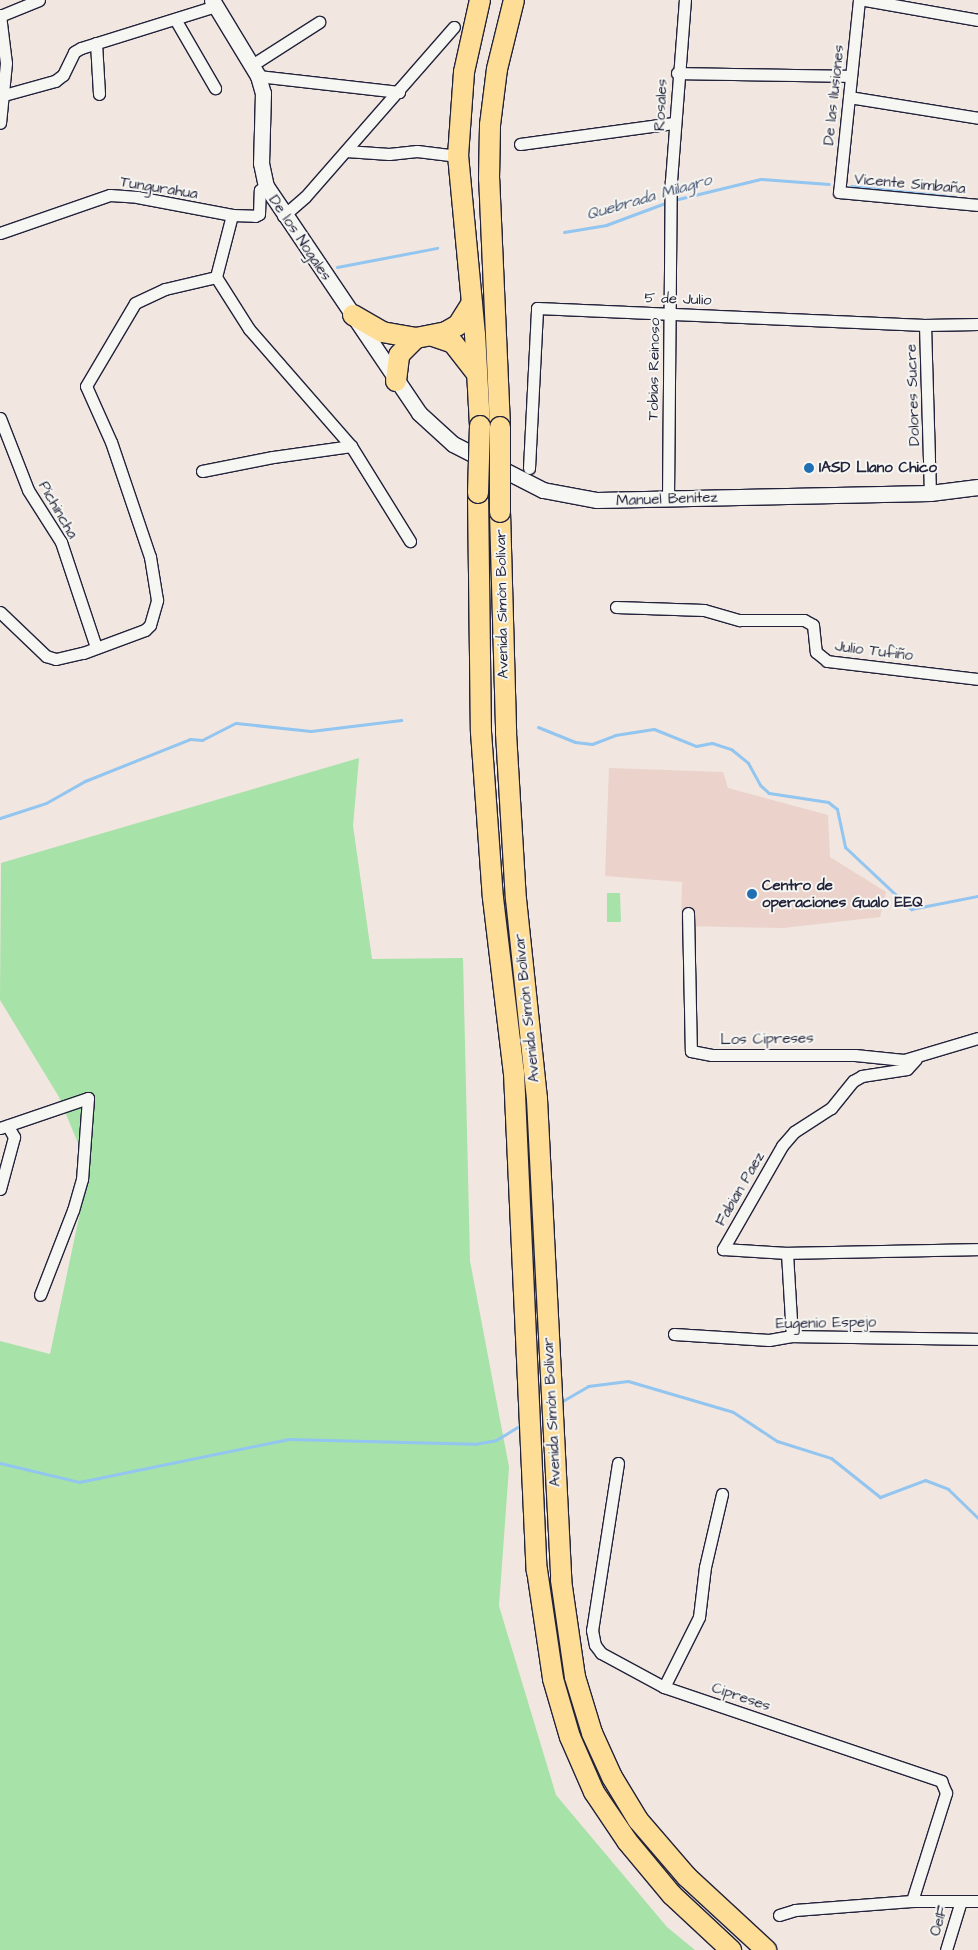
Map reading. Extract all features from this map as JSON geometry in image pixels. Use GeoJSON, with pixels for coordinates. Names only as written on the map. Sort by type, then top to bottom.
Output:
{"type":"FeatureCollection","features":[{"type":"Feature","properties":{"kind":"highway","name":"Avenida Simón Bolívar"},"geometry":{"type":"LineString","coordinates":[[480,0],[464,72],[458,156],[478,376],[480,426],[478,493],[481,732],[493,898],[514,1073],[537,1570],[553,1679],[570,1737],[594,1792],[627,1841],[672,1895],[731,1950]]}},
{"type":"Feature","properties":{"kind":"highway","name":"Avenida Simón Bolívar"},"geometry":{"type":"LineString","coordinates":[[514,0],[498,69],[490,125],[500,427],[500,512],[506,733],[516,899],[537,1099],[561,1580],[575,1678],[592,1733],[612,1778],[638,1820],[687,1877],[766,1950]]}},
{"type":"Feature","properties":{"kind":"highway"},"geometry":{"type":"LineString","coordinates":[[396,381],[399,355],[424,337],[458,325],[472,303]]}},
{"type":"Feature","properties":{"kind":"highway"},"geometry":{"type":"LineString","coordinates":[[353,316],[382,332],[424,337],[452,343],[478,376]]}},
{"type":"Feature","properties":{"kind":"street"},"geometry":{"type":"LineString","coordinates":[[0,123],[6,63],[0,20],[39,0]]}},
{"type":"Feature","properties":{"kind":"street","name":"Rosales"},"geometry":{"type":"LineString","coordinates":[[670,211],[677,73],[685,0]]}},
{"type":"Feature","properties":{"kind":"street","name":"De las Ilusiones"},"geometry":{"type":"LineString","coordinates":[[839,192],[859,0]]}},
{"type":"Feature","properties":{"kind":"street"},"geometry":{"type":"LineString","coordinates":[[865,0],[978,20]]}},
{"type":"Feature","properties":{"kind":"street"},"geometry":{"type":"LineString","coordinates":[[4,94],[55,81],[63,75],[74,52],[96,43],[175,19],[214,3]]}},
{"type":"Feature","properties":{"kind":"street","name":"De los Nogales"},"geometry":{"type":"LineString","coordinates":[[214,3],[255,70],[264,99],[261,163],[266,186],[283,216],[396,381]]}},
{"type":"Feature","properties":{"kind":"street"},"geometry":{"type":"LineString","coordinates":[[175,19],[215,88]]}},
{"type":"Feature","properties":{"kind":"street"},"geometry":{"type":"LineString","coordinates":[[255,70],[319,22]]}},
{"type":"Feature","properties":{"kind":"street"},"geometry":{"type":"LineString","coordinates":[[283,216],[305,197],[400,92],[454,27]]}},
{"type":"Feature","properties":{"kind":"street"},"geometry":{"type":"LineString","coordinates":[[96,43],[99,94]]}},
{"type":"Feature","properties":{"kind":"street"},"geometry":{"type":"LineString","coordinates":[[255,70],[400,92]]}},
{"type":"Feature","properties":{"kind":"street"},"geometry":{"type":"LineString","coordinates":[[677,73],[850,76]]}},
{"type":"Feature","properties":{"kind":"street"},"geometry":{"type":"LineString","coordinates":[[849,97],[978,118]]}},
{"type":"Feature","properties":{"kind":"street"},"geometry":{"type":"LineString","coordinates":[[520,144],[674,123]]}},
{"type":"Feature","properties":{"kind":"street"},"geometry":{"type":"LineString","coordinates":[[346,151],[389,154],[417,151],[458,156]]}},
{"type":"Feature","properties":{"kind":"street","name":"Tungurahua"},"geometry":{"type":"LineString","coordinates":[[0,233],[110,195],[137,196],[232,215],[259,214],[260,190],[266,186]]}},
{"type":"Feature","properties":{"kind":"street","name":"Vicente Simbaña"},"geometry":{"type":"LineString","coordinates":[[839,192],[978,205]]}},
{"type":"Feature","properties":{"kind":"street","name":"Tobias Reinoso"},"geometry":{"type":"LineString","coordinates":[[668,498],[670,211]]}},
{"type":"Feature","properties":{"kind":"street"},"geometry":{"type":"LineString","coordinates":[[232,215],[216,277],[249,329],[351,446],[410,541]]}},
{"type":"Feature","properties":{"kind":"street"},"geometry":{"type":"LineString","coordinates":[[0,612],[51,658],[71,657],[145,630],[155,617],[157,600],[150,557],[106,428],[87,394],[87,382],[135,303],[165,289],[216,277]]}},
{"type":"Feature","properties":{"kind":"street","name":"5 de Julio"},"geometry":{"type":"LineString","coordinates":[[529,468],[537,308],[925,325],[978,324]]}},
{"type":"Feature","properties":{"kind":"street","name":"Dolores Sucre"},"geometry":{"type":"LineString","coordinates":[[925,325],[930,493]]}},
{"type":"Feature","properties":{"kind":"street","name":"Manuel Benítez"},"geometry":{"type":"LineString","coordinates":[[396,381],[419,413],[453,444],[543,490],[596,500],[930,493],[978,487]]}},
{"type":"Feature","properties":{"kind":"street","name":"Pichincha"},"geometry":{"type":"LineString","coordinates":[[0,418],[28,490],[60,542],[96,647]]}},
{"type":"Feature","properties":{"kind":"street"},"geometry":{"type":"LineString","coordinates":[[202,472],[273,457],[351,446]]}},
{"type":"Feature","properties":{"kind":"street","name":"Julio Tufiño"},"geometry":{"type":"LineString","coordinates":[[616,608],[704,610],[740,620],[804,620],[813,625],[816,652],[827,661],[978,679]]}},
{"type":"Feature","properties":{"kind":"street","name":"Los Cipreses"},"geometry":{"type":"LineString","coordinates":[[688,913],[691,1051],[712,1055],[829,1054],[916,1058],[978,1038]]}},
{"type":"Feature","properties":{"kind":"street","name":"Fabian Paez"},"geometry":{"type":"LineString","coordinates":[[916,1058],[907,1069],[862,1076],[853,1081],[831,1108],[794,1132],[782,1146],[723,1249],[788,1253],[978,1249]]}},
{"type":"Feature","properties":{"kind":"street"},"geometry":{"type":"LineString","coordinates":[[0,1189],[14,1137],[4,1127],[88,1098],[82,1179],[73,1210],[40,1295]]}},
{"type":"Feature","properties":{"kind":"street"},"geometry":{"type":"LineString","coordinates":[[788,1253],[792,1336]]}},
{"type":"Feature","properties":{"kind":"street","name":"Eugenio Espejo"},"geometry":{"type":"LineString","coordinates":[[674,1334],[769,1340],[792,1336],[978,1339]]}},
{"type":"Feature","properties":{"kind":"street","name":"Cipreses"},"geometry":{"type":"LineString","coordinates":[[618,1463],[593,1638],[601,1653],[664,1687],[941,1781],[946,1792],[912,1901]]}},
{"type":"Feature","properties":{"kind":"street"},"geometry":{"type":"LineString","coordinates":[[664,1687],[699,1616],[705,1567],[722,1494]]}},
{"type":"Feature","properties":{"kind":"street"},"geometry":{"type":"LineString","coordinates":[[779,1915],[794,1910],[912,1901],[978,1901]]}},
{"type":"Feature","properties":{"kind":"street","name":"Oe1F"},"geometry":{"type":"LineString","coordinates":[[946,1950],[961,1901]]}},
{"type":"Feature","properties":{"kind":"shaded area"},"geometry":{"type":"Polygon","coordinates":[[[609,768],[723,772],[728,788],[828,815],[830,857],[886,892],[880,917],[783,928],[681,926],[682,882],[605,876],[609,768]]]}},
{"type":"Feature","properties":{"kind":"green space"},"geometry":{"type":"Polygon","coordinates":[[[359,758],[353,826],[372,959],[463,958],[470,1261],[509,1467],[499,1606],[556,1795],[667,1927],[695,1950],[0,1950],[0,1341],[50,1354],[89,1170],[59,1097],[0,1000],[1,863],[359,758]]]}},
{"type":"Feature","properties":{"kind":"green space"},"geometry":{"type":"Polygon","coordinates":[[[607,893],[620,893],[621,922],[607,922],[607,893]]]}},
{"type":"Feature","properties":{"kind":"waterway","name":"Quebrada Milagro"},"geometry":{"type":"LineString","coordinates":[[674,200],[761,179],[829,184]]}},
{"type":"Feature","properties":{"kind":"waterway","name":"Quebrada Milagro"},"geometry":{"type":"LineString","coordinates":[[851,186],[955,197]]}},
{"type":"Feature","properties":{"kind":"waterway","name":"Quebrada Milagro"},"geometry":{"type":"LineString","coordinates":[[564,232],[606,225],[668,202]]}},
{"type":"Feature","properties":{"kind":"waterway","name":"Quebrada Milagro"},"geometry":{"type":"LineString","coordinates":[[337,267],[437,248]]}},
{"type":"Feature","properties":{"kind":"waterway"},"geometry":{"type":"LineString","coordinates":[[0,818],[46,803],[85,781],[190,739],[202,740],[236,723],[311,731],[401,720]]}},
{"type":"Feature","properties":{"kind":"waterway"},"geometry":{"type":"LineString","coordinates":[[538,727],[575,742],[592,744],[615,735],[654,729],[696,746],[712,743],[731,749],[748,763],[760,785],[769,793],[828,802],[837,809],[845,847],[911,909],[978,896]]}},
{"type":"Feature","properties":{"kind":"waterway"},"geometry":{"type":"LineString","coordinates":[[559,1403],[588,1386],[628,1381],[733,1412],[777,1441],[831,1458],[880,1497],[925,1480],[948,1489],[978,1518]]}},
{"type":"Feature","properties":{"kind":"waterway"},"geometry":{"type":"LineString","coordinates":[[0,1463],[79,1482],[288,1439],[474,1444],[496,1440],[523,1424]]}},
{"type":"Feature","properties":{"kind":"place","name":"IASD Llano Chico"},"geometry":{"type":"Point","coordinates":[809,468]}},
{"type":"Feature","properties":{"kind":"place","name":"Centro de operaciones Gualo EEQ"},"geometry":{"type":"Point","coordinates":[752,894]}}]}
